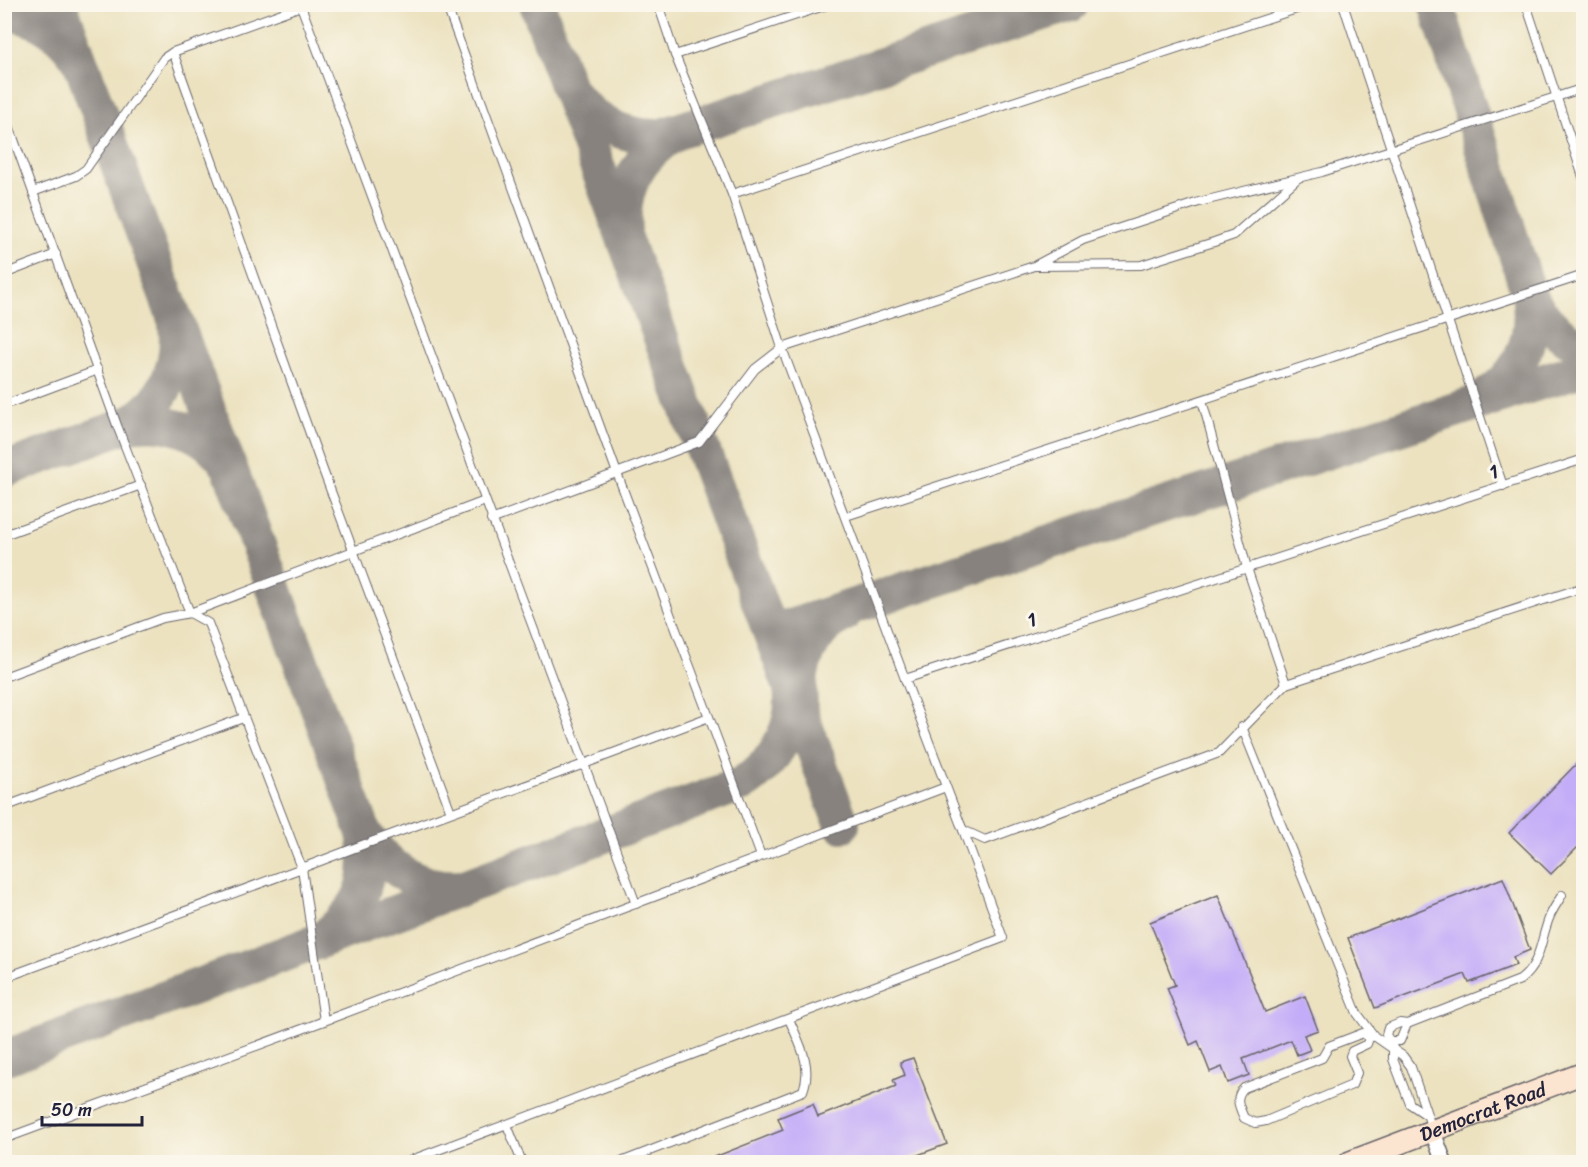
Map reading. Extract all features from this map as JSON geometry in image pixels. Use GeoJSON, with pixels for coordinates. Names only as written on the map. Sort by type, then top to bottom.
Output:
{"type":"FeatureCollection","features":[{"type":"Feature","properties":{"kind":"main road","name":"Democrat Road"},"geometry":{"type":"LineString","coordinates":[[1350,1162],[1429,1122],[1584,1072]]}},
{"type":"Feature","properties":{"kind":"street"},"geometry":{"type":"LineString","coordinates":[[1429,1122],[1444,1162]]}},
{"type":"Feature","properties":{"kind":"lane"},"geometry":{"type":"LineString","coordinates":[[446,4],[617,473],[761,856]]}},
{"type":"Feature","properties":{"kind":"lane"},"geometry":{"type":"LineString","coordinates":[[406,1162],[1003,938],[782,348],[732,194],[675,55],[658,4]]}},
{"type":"Feature","properties":{"kind":"lane"},"geometry":{"type":"LineString","coordinates":[[675,55],[830,4]]}},
{"type":"Feature","properties":{"kind":"lane"},"geometry":{"type":"LineString","coordinates":[[732,194],[1312,4]]}},
{"type":"Feature","properties":{"kind":"lane"},"geometry":{"type":"LineString","coordinates":[[1343,4],[1503,486]]}},
{"type":"Feature","properties":{"kind":"lane"},"geometry":{"type":"LineString","coordinates":[[1526,4],[1584,180]]}},
{"type":"Feature","properties":{"kind":"lane"},"geometry":{"type":"LineString","coordinates":[[33,192],[76,176],[86,168],[157,66],[173,52],[303,5],[491,520],[636,904]]}},
{"type":"Feature","properties":{"kind":"lane"},"geometry":{"type":"LineString","coordinates":[[173,52],[451,812]]}},
{"type":"Feature","properties":{"kind":"lane"},"geometry":{"type":"LineString","coordinates":[[491,520],[699,442],[755,369],[782,348],[1034,266],[1083,240],[1229,193],[1299,177],[1392,150],[1584,88]]}},
{"type":"Feature","properties":{"kind":"lane"},"geometry":{"type":"LineString","coordinates":[[4,112],[190,613],[208,623],[302,868],[324,1021]]}},
{"type":"Feature","properties":{"kind":"lane"},"geometry":{"type":"LineString","coordinates":[[1034,266],[1141,265],[1214,242],[1234,235],[1299,177]]}},
{"type":"Feature","properties":{"kind":"lane"},"geometry":{"type":"LineString","coordinates":[[4,274],[56,254]]}},
{"type":"Feature","properties":{"kind":"lane"},"geometry":{"type":"LineString","coordinates":[[846,516],[1584,275]]}},
{"type":"Feature","properties":{"kind":"lane"},"geometry":{"type":"LineString","coordinates":[[4,405],[98,370]]}},
{"type":"Feature","properties":{"kind":"lane"},"geometry":{"type":"LineString","coordinates":[[1202,400],[1248,568],[1286,684]]}},
{"type":"Feature","properties":{"kind":"lane","name":"1"},"geometry":{"type":"LineString","coordinates":[[905,679],[1584,459]]}},
{"type":"Feature","properties":{"kind":"lane"},"geometry":{"type":"LineString","coordinates":[[4,535],[141,485]]}},
{"type":"Feature","properties":{"kind":"lane"},"geometry":{"type":"LineString","coordinates":[[4,677],[164,618],[190,613],[484,501]]}},
{"type":"Feature","properties":{"kind":"lane"},"geometry":{"type":"LineString","coordinates":[[963,830],[985,840],[1219,753],[1286,684],[1584,586]]}},
{"type":"Feature","properties":{"kind":"lane"},"geometry":{"type":"LineString","coordinates":[[4,978],[709,717]]}},
{"type":"Feature","properties":{"kind":"lane"},"geometry":{"type":"LineString","coordinates":[[4,807],[243,718]]}},
{"type":"Feature","properties":{"kind":"lane"},"geometry":{"type":"LineString","coordinates":[[1242,727],[1357,1013],[1372,1037]]}},
{"type":"Feature","properties":{"kind":"lane"},"geometry":{"type":"LineString","coordinates":[[4,1139],[946,788]]}},
{"type":"Feature","properties":{"kind":"lane"},"geometry":{"type":"LineString","coordinates":[[1429,1122],[1424,1099],[1411,1067],[1391,1045],[1386,1035],[1389,1028],[1400,1023],[1407,1024],[1520,980],[1528,974],[1540,951],[1550,916],[1562,895]]}},
{"type":"Feature","properties":{"kind":"lane"},"geometry":{"type":"LineString","coordinates":[[621,1162],[803,1091],[808,1066],[789,1019]]}},
{"type":"Feature","properties":{"kind":"lane"},"geometry":{"type":"LineString","coordinates":[[1372,1037],[1367,1044],[1352,1051],[1350,1056],[1357,1073],[1352,1085],[1266,1121],[1255,1124],[1244,1118],[1237,1101],[1244,1088],[1322,1058],[1329,1046],[1363,1033],[1391,1045],[1400,1041],[1407,1024]]}},
{"type":"Feature","properties":{"kind":"lane"},"geometry":{"type":"LineString","coordinates":[[1391,1045],[1393,1059],[1410,1104],[1429,1122]]}},
{"type":"Feature","properties":{"kind":"lane"},"geometry":{"type":"LineString","coordinates":[[507,1125],[522,1162]]}},
{"type":"Feature","properties":{"kind":"building"},"geometry":{"type":"Polygon","coordinates":[[[1584,756],[1584,841],[1551,874],[1509,833],[1584,756]]]}},
{"type":"Feature","properties":{"kind":"building"},"geometry":{"type":"Polygon","coordinates":[[[1503,878],[1530,950],[1513,957],[1516,965],[1469,983],[1465,974],[1375,1008],[1348,938],[1503,878]]]}},
{"type":"Feature","properties":{"kind":"building"},"geometry":{"type":"Polygon","coordinates":[[[1218,895],[1265,1012],[1305,996],[1318,1030],[1304,1035],[1310,1050],[1297,1055],[1291,1040],[1243,1059],[1249,1075],[1228,1083],[1222,1067],[1210,1072],[1198,1041],[1190,1045],[1167,988],[1175,985],[1150,922],[1218,895]]]}},
{"type":"Feature","properties":{"kind":"building"},"geometry":{"type":"Polygon","coordinates":[[[913,1058],[947,1144],[899,1162],[702,1162],[783,1130],[778,1118],[813,1104],[818,1117],[896,1086],[893,1080],[905,1075],[900,1062],[913,1058]]]}},
{"type":"Feature","properties":{"kind":"taxiway"},"geometry":{"type":"LineString","coordinates":[[59,4],[364,833],[367,868],[361,894],[345,917],[320,941]]}},
{"type":"Feature","properties":{"kind":"taxiway"},"geometry":{"type":"LineString","coordinates":[[537,4],[842,825]]}},
{"type":"Feature","properties":{"kind":"taxiway"},"geometry":{"type":"LineString","coordinates":[[573,95],[591,114],[611,127],[634,135],[659,137],[1071,4]]}},
{"type":"Feature","properties":{"kind":"taxiway"},"geometry":{"type":"LineString","coordinates":[[1436,4],[1529,294],[1551,326],[1584,346]]}},
{"type":"Feature","properties":{"kind":"taxiway"},"geometry":{"type":"LineString","coordinates":[[4,13],[15,14],[44,25],[60,37],[74,53]]}},
{"type":"Feature","properties":{"kind":"taxiway"},"geometry":{"type":"LineString","coordinates":[[624,231],[625,201],[634,175],[651,153],[674,134]]}},
{"type":"Feature","properties":{"kind":"taxiway"},"geometry":{"type":"LineString","coordinates":[[1485,397],[1508,377],[1524,353],[1530,325],[1529,294]]}},
{"type":"Feature","properties":{"kind":"taxiway"},"geometry":{"type":"LineString","coordinates":[[4,470],[128,424],[151,407],[167,383],[172,370],[176,356],[176,327]]}},
{"type":"Feature","properties":{"kind":"taxiway"},"geometry":{"type":"LineString","coordinates":[[771,633],[1584,368]]}},
{"type":"Feature","properties":{"kind":"taxiway"},"geometry":{"type":"LineString","coordinates":[[120,427],[151,424],[180,428],[206,442],[227,464]]}},
{"type":"Feature","properties":{"kind":"taxiway"},"geometry":{"type":"LineString","coordinates":[[800,703],[799,690],[803,664],[808,651],[823,630],[844,614]]}},
{"type":"Feature","properties":{"kind":"taxiway"},"geometry":{"type":"LineString","coordinates":[[4,1058],[742,784],[766,764],[783,738],[792,708],[788,676]]}},
{"type":"Feature","properties":{"kind":"taxiway"},"geometry":{"type":"LineString","coordinates":[[364,833],[382,856],[404,874],[429,885],[459,887]]}}]}
